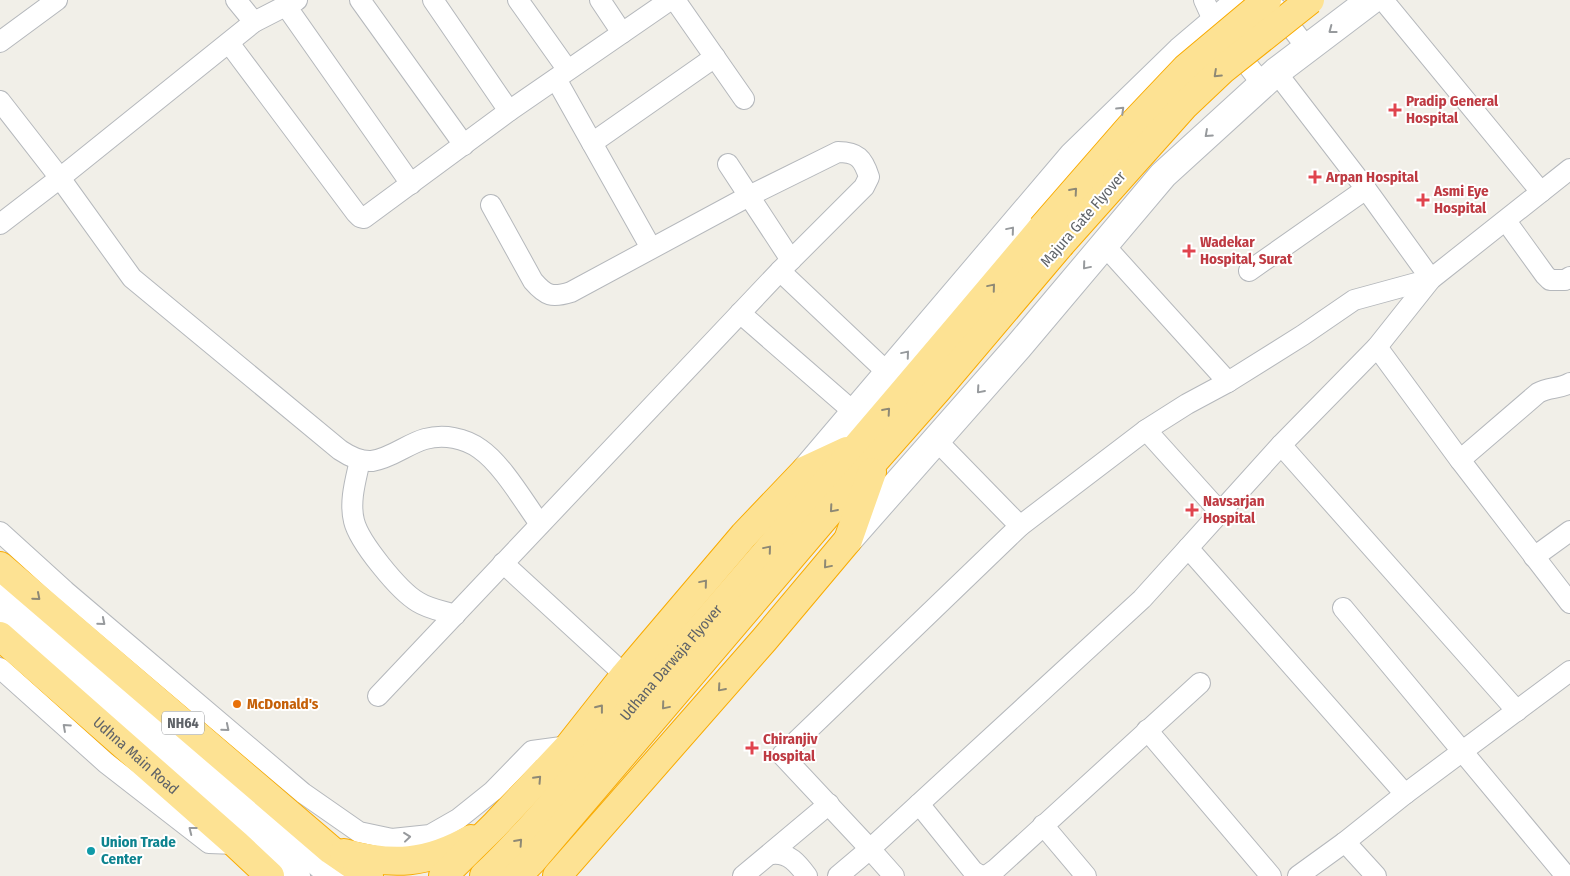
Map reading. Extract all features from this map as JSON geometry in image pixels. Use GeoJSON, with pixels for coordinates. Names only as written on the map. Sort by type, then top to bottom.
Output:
{"type":"FeatureCollection","features":[{"type":"Feature","properties":{"kind":"highway","name":"Majura Gate Flyover"},"geometry":{"type":"LineString","coordinates":[[1051,236],[1130,127],[1186,68],[1268,0]]}},
{"type":"Feature","properties":{"kind":"highway","name":"Majura Gate Flyover"},"geometry":{"type":"LineString","coordinates":[[866,453],[918,375],[1051,236],[1222,70],[1310,0]]}},
{"type":"Feature","properties":{"kind":"highway"},"geometry":{"type":"LineString","coordinates":[[443,876],[494,826],[569,746],[625,676],[744,535],[806,470],[866,453],[848,540],[764,640],[557,876]]}},
{"type":"Feature","properties":{"kind":"highway","name":"Udhana Darwaja Flyover"},"geometry":{"type":"LineString","coordinates":[[516,876],[540,853],[745,594],[866,453]]}},
{"type":"Feature","properties":{"kind":"highway","name":"NH64"},"geometry":{"type":"LineString","coordinates":[[0,566],[333,863],[369,876]]}},
{"type":"Feature","properties":{"kind":"highway","name":"Udhana Darwaja Flyover"},"geometry":{"type":"LineString","coordinates":[[484,876],[516,845],[637,701],[745,594]]}},
{"type":"Feature","properties":{"kind":"highway","name":"Udhna Main Road"},"geometry":{"type":"LineString","coordinates":[[0,636],[236,844],[265,873]]}},
{"type":"Feature","properties":{"kind":"highway"},"geometry":{"type":"LineString","coordinates":[[333,863],[370,860],[412,861],[450,851],[494,826]]}},
{"type":"Feature","properties":{"kind":"highway"},"geometry":{"type":"LineString","coordinates":[[582,876],[601,826]]}},
{"type":"Feature","properties":{"kind":"street"},"geometry":{"type":"LineString","coordinates":[[0,42],[57,0]]}},
{"type":"Feature","properties":{"kind":"street"},"geometry":{"type":"LineString","coordinates":[[236,0],[254,22]]}},
{"type":"Feature","properties":{"kind":"street"},"geometry":{"type":"LineString","coordinates":[[360,0],[464,145]]}},
{"type":"Feature","properties":{"kind":"street"},"geometry":{"type":"LineString","coordinates":[[433,0],[509,111]]}},
{"type":"Feature","properties":{"kind":"street"},"geometry":{"type":"LineString","coordinates":[[518,0],[562,74],[592,143],[652,248]]}},
{"type":"Feature","properties":{"kind":"street"},"geometry":{"type":"LineString","coordinates":[[600,0],[622,33]]}},
{"type":"Feature","properties":{"kind":"street"},"geometry":{"type":"LineString","coordinates":[[229,43],[360,217],[364,218],[509,111],[670,0]]}},
{"type":"Feature","properties":{"kind":"street"},"geometry":{"type":"LineString","coordinates":[[676,0],[744,99]]}},
{"type":"Feature","properties":{"kind":"street"},"geometry":{"type":"LineString","coordinates":[[806,470],[1073,156],[1181,51],[1209,11],[1241,0]]}},
{"type":"Feature","properties":{"kind":"street"},"geometry":{"type":"LineString","coordinates":[[1268,0],[1307,48]]}},
{"type":"Feature","properties":{"kind":"street"},"geometry":{"type":"LineString","coordinates":[[848,540],[1018,347],[1163,175],[1269,78],[1371,0]]}},
{"type":"Feature","properties":{"kind":"street"},"geometry":{"type":"LineString","coordinates":[[1383,0],[1542,192]]}},
{"type":"Feature","properties":{"kind":"street"},"geometry":{"type":"LineString","coordinates":[[0,224],[254,22],[291,3],[411,184]]}},
{"type":"Feature","properties":{"kind":"street"},"geometry":{"type":"LineString","coordinates":[[1209,11],[1366,188],[1431,279]]}},
{"type":"Feature","properties":{"kind":"street"},"geometry":{"type":"LineString","coordinates":[[592,143],[715,56]]}},
{"type":"Feature","properties":{"kind":"street"},"geometry":{"type":"LineString","coordinates":[[0,101],[60,178],[132,278],[340,450],[360,460],[371,461],[391,456],[425,439],[444,437],[461,439],[481,449],[498,465],[540,524]]}},
{"type":"Feature","properties":{"kind":"street"},"geometry":{"type":"LineString","coordinates":[[378,696],[740,313],[864,187],[869,177],[860,160],[852,152],[838,152],[749,196],[571,292],[559,296],[550,295],[541,290],[533,281],[491,205]]}},
{"type":"Feature","properties":{"kind":"street"},"geometry":{"type":"LineString","coordinates":[[728,164],[749,196],[786,266],[889,374]]}},
{"type":"Feature","properties":{"kind":"street"},"geometry":{"type":"LineString","coordinates":[[838,876],[1142,599],[1281,445],[1377,347],[1431,279],[1570,169]]}},
{"type":"Feature","properties":{"kind":"street"},"geometry":{"type":"LineString","coordinates":[[1249,271],[1366,188]]}},
{"type":"Feature","properties":{"kind":"street"},"geometry":{"type":"LineString","coordinates":[[1506,221],[1550,280],[1565,280],[1570,277]]}},
{"type":"Feature","properties":{"kind":"street"},"geometry":{"type":"LineString","coordinates":[[1104,245],[1228,382]]}},
{"type":"Feature","properties":{"kind":"street"},"geometry":{"type":"LineString","coordinates":[[894,876],[782,755],[1020,526],[1146,430],[1186,404],[1228,382],[1354,300],[1431,279]]}},
{"type":"Feature","properties":{"kind":"street"},"geometry":{"type":"LineString","coordinates":[[740,313],[855,413]]}},
{"type":"Feature","properties":{"kind":"street"},"geometry":{"type":"LineString","coordinates":[[1377,347],[1570,604]]}},
{"type":"Feature","properties":{"kind":"street"},"geometry":{"type":"LineString","coordinates":[[1460,460],[1538,393],[1546,388],[1566,386],[1570,383]]}},
{"type":"Feature","properties":{"kind":"street"},"geometry":{"type":"LineString","coordinates":[[1146,430],[1220,512]]}},
{"type":"Feature","properties":{"kind":"street"},"geometry":{"type":"LineString","coordinates":[[936,440],[1020,526]]}},
{"type":"Feature","properties":{"kind":"street"},"geometry":{"type":"LineString","coordinates":[[1281,445],[1517,711]]}},
{"type":"Feature","properties":{"kind":"street"},"geometry":{"type":"LineString","coordinates":[[360,460],[352,494],[354,522],[360,537],[404,591],[418,602],[455,615]]}},
{"type":"Feature","properties":{"kind":"street"},"geometry":{"type":"LineString","coordinates":[[1534,557],[1570,530]]}},
{"type":"Feature","properties":{"kind":"street"},"geometry":{"type":"LineString","coordinates":[[0,532],[73,597],[303,793],[359,832],[392,839],[430,835],[458,819],[493,791],[532,751],[569,746]]}},
{"type":"Feature","properties":{"kind":"street"},"geometry":{"type":"LineString","coordinates":[[1188,548],[1405,794]]}},
{"type":"Feature","properties":{"kind":"street"},"geometry":{"type":"LineString","coordinates":[[503,563],[625,676]]}},
{"type":"Feature","properties":{"kind":"street"},"geometry":{"type":"LineString","coordinates":[[0,590],[205,761],[333,863]]}},
{"type":"Feature","properties":{"kind":"street"},"geometry":{"type":"LineString","coordinates":[[1342,608],[1566,876]]}},
{"type":"Feature","properties":{"kind":"street"},"geometry":{"type":"LineString","coordinates":[[0,615],[296,876]]}},
{"type":"Feature","properties":{"kind":"street"},"geometry":{"type":"LineString","coordinates":[[0,668],[106,763],[210,843],[236,844]]}},
{"type":"Feature","properties":{"kind":"street"},"geometry":{"type":"LineString","coordinates":[[1298,876],[1570,671]]}},
{"type":"Feature","properties":{"kind":"street"},"geometry":{"type":"LineString","coordinates":[[919,804],[974,872],[982,876],[989,874],[1200,682]]}},
{"type":"Feature","properties":{"kind":"street"},"geometry":{"type":"LineString","coordinates":[[1147,730],[1271,876]]}},
{"type":"Feature","properties":{"kind":"street"},"geometry":{"type":"LineString","coordinates":[[743,876],[772,854],[829,804]]}},
{"type":"Feature","properties":{"kind":"street"},"geometry":{"type":"LineString","coordinates":[[1043,825],[1086,876]]}},
{"type":"Feature","properties":{"kind":"street"},"geometry":{"type":"LineString","coordinates":[[1345,842],[1376,876]]}},
{"type":"Feature","properties":{"kind":"street"},"geometry":{"type":"LineString","coordinates":[[772,854],[779,853],[794,860],[807,876]]}},
{"type":"Feature","properties":{"kind":"place","name":"Pradip General Hospital"},"geometry":{"type":"Point","coordinates":[1395,110]}},
{"type":"Feature","properties":{"kind":"place","name":"Arpan Hospital"},"geometry":{"type":"Point","coordinates":[1315,177]}},
{"type":"Feature","properties":{"kind":"place","name":"Asmi Eye Hospital"},"geometry":{"type":"Point","coordinates":[1423,200]}},
{"type":"Feature","properties":{"kind":"place","name":"Wadekar Hospital, Surat"},"geometry":{"type":"Point","coordinates":[1189,251]}},
{"type":"Feature","properties":{"kind":"place","name":"Navsarjan Hospital"},"geometry":{"type":"Point","coordinates":[1192,510]}},
{"type":"Feature","properties":{"kind":"place","name":"McDonald's"},"geometry":{"type":"Point","coordinates":[237,704]}},
{"type":"Feature","properties":{"kind":"place","name":"Chiranjiv Hospital"},"geometry":{"type":"Point","coordinates":[752,748]}},
{"type":"Feature","properties":{"kind":"place","name":"Union Trade Center"},"geometry":{"type":"Point","coordinates":[91,851]}}]}
